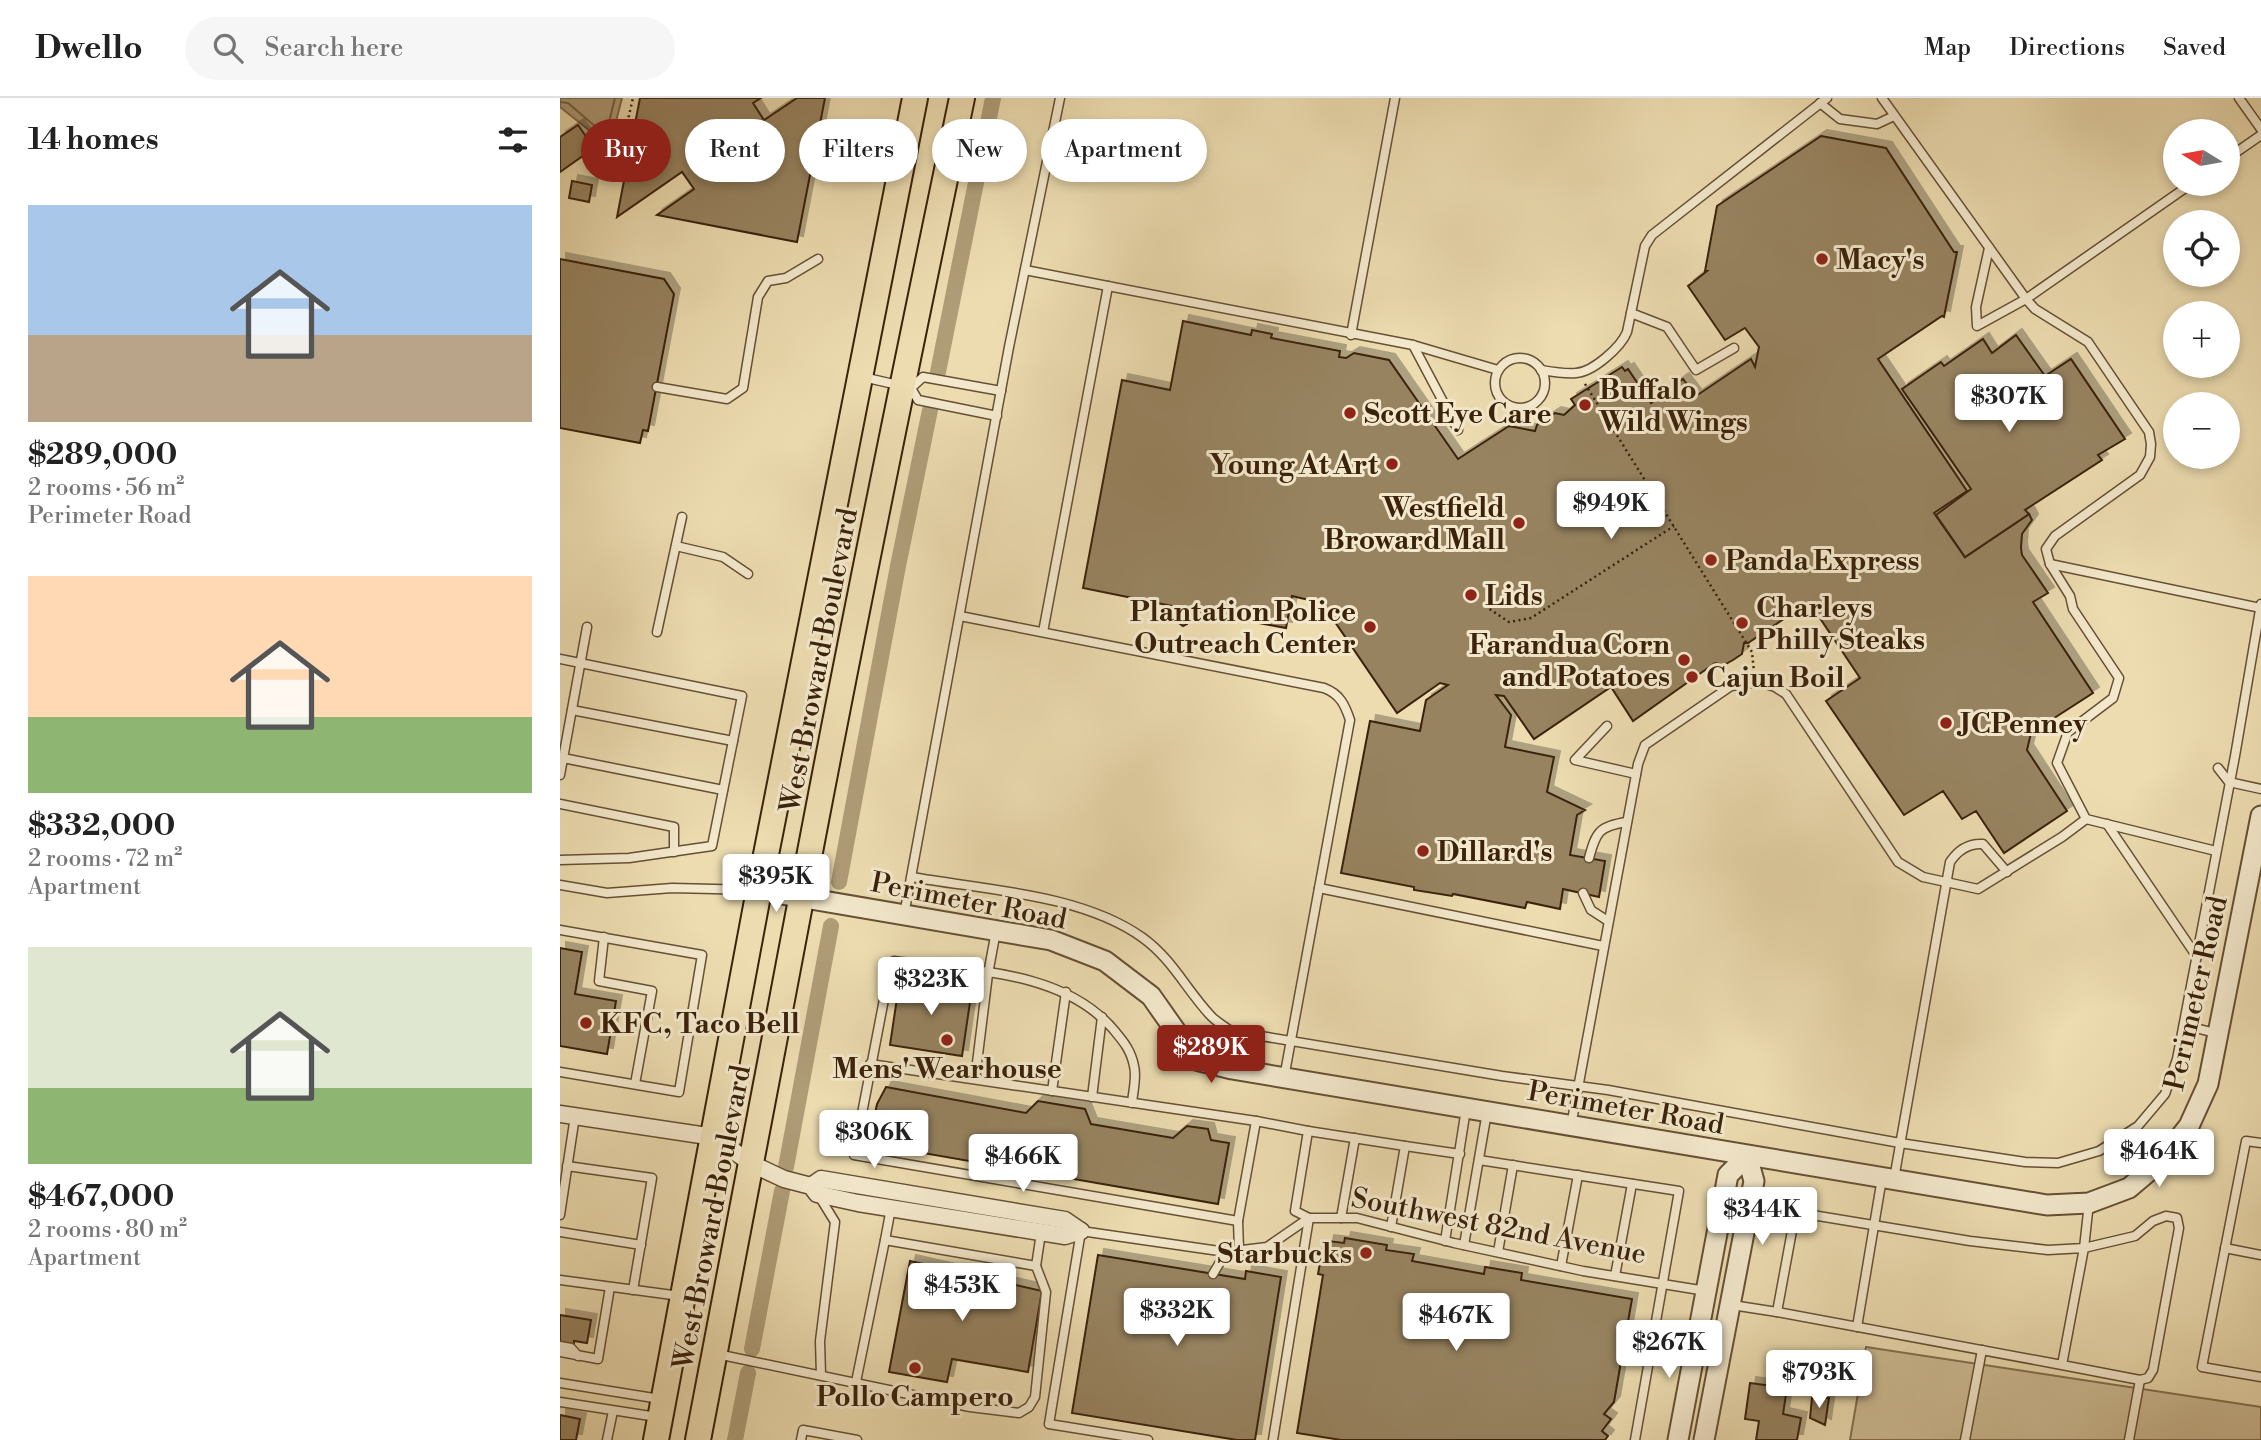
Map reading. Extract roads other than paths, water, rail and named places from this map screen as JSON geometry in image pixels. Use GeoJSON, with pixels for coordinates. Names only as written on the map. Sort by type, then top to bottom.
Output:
{"type":"FeatureCollection","features":[{"type":"Feature","properties":{"kind":"main road","name":"West Broward Boulevard"},"geometry":{"type":"LineString","coordinates":[[660,1419],[759,890],[915,98]]}},
{"type":"Feature","properties":{"kind":"main road","name":"West Broward Boulevard"},"geometry":{"type":"LineString","coordinates":[[698,1440],[801,898],[906,387],[962,98]]}},
{"type":"Feature","properties":{"kind":"street","name":"Perimeter Road"},"geometry":{"type":"LineString","coordinates":[[759,890],[1051,940],[1105,961],[1151,996],[1196,1060],[1232,1069],[2046,1205],[2089,1203],[2129,1188],[2162,1160],[2189,1126],[2208,1084],[2261,816]]}},
{"type":"Feature","properties":{"kind":"street"},"geometry":{"type":"LineString","coordinates":[[567,1115],[713,1137]]}},
{"type":"Feature","properties":{"kind":"street","name":"Southwest 82nd Avenue"},"geometry":{"type":"LineString","coordinates":[[713,1137],[752,1164],[814,1190],[891,1208],[946,1209],[1065,1220],[1081,1231]]}},
{"type":"Feature","properties":{"kind":"street"},"geometry":{"type":"LineString","coordinates":[[1678,1440],[1728,1175],[1747,1156],[1754,1181],[1704,1440]]}},
{"type":"Feature","properties":{"kind":"street","name":"Southwest 82nd Avenue"},"geometry":{"type":"LineString","coordinates":[[814,1190],[821,1179],[1041,1233],[1065,1236],[1081,1231]]}},
{"type":"Feature","properties":{"kind":"street"},"geometry":{"type":"LineString","coordinates":[[1700,1327],[1724,1339]]}},
{"type":"Feature","properties":{"kind":"lane"},"geometry":{"type":"LineString","coordinates":[[904,915],[997,416],[1060,98]]}},
{"type":"Feature","properties":{"kind":"lane"},"geometry":{"type":"LineString","coordinates":[[1351,335],[1395,98]]}},
{"type":"Feature","properties":{"kind":"lane"},"geometry":{"type":"LineString","coordinates":[[1882,98],[2026,299],[2035,309],[2088,342],[2149,432],[2150,457],[2140,475],[2055,536],[2046,549],[2050,564],[2070,596],[2073,609],[2119,678],[2113,698],[2068,732],[2057,763],[2086,819],[2216,851]]}},
{"type":"Feature","properties":{"kind":"lane"},"geometry":{"type":"LineString","coordinates":[[2239,98],[2261,129]]}},
{"type":"Feature","properties":{"kind":"lane"},"geometry":{"type":"LineString","coordinates":[[1541,370],[1545,386],[1538,400],[1531,405],[1516,408],[1502,400],[1497,393],[1495,377],[1504,363],[1520,358],[1528,359],[1541,370],[1578,373],[1588,370],[1622,343],[1645,246],[1652,235],[1824,101],[1840,119],[1877,124],[1894,116]]}},
{"type":"Feature","properties":{"kind":"lane"},"geometry":{"type":"LineString","coordinates":[[2240,150],[2261,135]]}},
{"type":"Feature","properties":{"kind":"lane"},"geometry":{"type":"LineString","coordinates":[[1989,248],[1976,307],[1977,326],[2026,299],[2174,196]]}},
{"type":"Feature","properties":{"kind":"lane"},"geometry":{"type":"LineString","coordinates":[[657,387],[727,399],[743,388],[758,297],[768,281],[786,278],[818,259]]}},
{"type":"Feature","properties":{"kind":"lane"},"geometry":{"type":"LineString","coordinates":[[1025,270],[1413,345],[1498,370]]}},
{"type":"Feature","properties":{"kind":"lane"},"geometry":{"type":"LineString","coordinates":[[1043,632],[1108,286]]}},
{"type":"Feature","properties":{"kind":"lane"},"geometry":{"type":"LineString","coordinates":[[1631,313],[1667,327],[1696,370],[1734,348]]}},
{"type":"Feature","properties":{"kind":"lane"},"geometry":{"type":"LineString","coordinates":[[1413,345],[1458,430]]}},
{"type":"Feature","properties":{"kind":"lane"},"geometry":{"type":"LineString","coordinates":[[860,377],[906,387],[918,401],[997,416]]}},
{"type":"Feature","properties":{"kind":"lane"},"geometry":{"type":"LineString","coordinates":[[906,387],[923,377],[1002,391]]}},
{"type":"Feature","properties":{"kind":"lane"},"geometry":{"type":"LineString","coordinates":[[657,632],[682,517]]}},
{"type":"Feature","properties":{"kind":"lane"},"geometry":{"type":"LineString","coordinates":[[676,545],[723,557],[748,574]]}},
{"type":"Feature","properties":{"kind":"lane"},"geometry":{"type":"LineString","coordinates":[[912,877],[1057,901],[1096,912],[1143,937],[1171,962],[1210,1016],[1231,1031],[1578,1086],[1900,1143],[2025,1162],[2058,1163],[2099,1151],[2115,1141],[2138,1126],[2165,1094],[2177,1059],[2184,1025],[2261,607],[2050,564]]}},
{"type":"Feature","properties":{"kind":"lane"},"geometry":{"type":"LineString","coordinates":[[960,616],[1319,687],[1335,692],[1346,707],[1350,720],[1284,1078]]}},
{"type":"Feature","properties":{"kind":"lane"},"geometry":{"type":"LineString","coordinates":[[560,775],[587,627]]}},
{"type":"Feature","properties":{"kind":"lane"},"geometry":{"type":"LineString","coordinates":[[560,659],[742,696],[712,846],[629,858],[560,860]]}},
{"type":"Feature","properties":{"kind":"lane"},"geometry":{"type":"LineString","coordinates":[[1571,1126],[1636,774],[1645,745],[1731,686],[1755,683],[1775,687],[1786,694],[1898,862],[1923,877],[1979,889],[2086,819]]}},
{"type":"Feature","properties":{"kind":"lane"},"geometry":{"type":"LineString","coordinates":[[572,710],[733,741]]}},
{"type":"Feature","properties":{"kind":"lane"},"geometry":{"type":"LineString","coordinates":[[1607,726],[1575,760],[1636,774]]}},
{"type":"Feature","properties":{"kind":"lane"},"geometry":{"type":"LineString","coordinates":[[563,758],[723,790]]}},
{"type":"Feature","properties":{"kind":"lane"},"geometry":{"type":"LineString","coordinates":[[2218,768],[2230,782],[2261,789]]}},
{"type":"Feature","properties":{"kind":"lane"},"geometry":{"type":"LineString","coordinates":[[560,804],[674,827],[674,852]]}},
{"type":"Feature","properties":{"kind":"lane"},"geometry":{"type":"LineString","coordinates":[[1589,858],[1595,836],[1608,824],[1627,822]]}},
{"type":"Feature","properties":{"kind":"lane"},"geometry":{"type":"LineString","coordinates":[[2106,824],[2197,957]]}},
{"type":"Feature","properties":{"kind":"lane"},"geometry":{"type":"LineString","coordinates":[[1857,1327],[1874,1224],[1900,1143],[1950,862],[1962,849],[1983,844],[2007,872]]}},
{"type":"Feature","properties":{"kind":"lane"},"geometry":{"type":"LineString","coordinates":[[560,885],[607,893],[672,888],[759,890]]}},
{"type":"Feature","properties":{"kind":"lane"},"geometry":{"type":"LineString","coordinates":[[1319,888],[1604,946]]}},
{"type":"Feature","properties":{"kind":"lane"},"geometry":{"type":"LineString","coordinates":[[1583,893],[1591,910],[1608,921]]}},
{"type":"Feature","properties":{"kind":"lane"},"geometry":{"type":"LineString","coordinates":[[560,930],[702,955],[679,1092],[560,1072]]}},
{"type":"Feature","properties":{"kind":"lane"},"geometry":{"type":"LineString","coordinates":[[975,1079],[996,931]]}},
{"type":"Feature","properties":{"kind":"lane"},"geometry":{"type":"LineString","coordinates":[[604,937],[598,981],[652,991],[635,1084]]}},
{"type":"Feature","properties":{"kind":"lane"},"geometry":{"type":"LineString","coordinates":[[1132,1103],[1135,1068],[1128,1047],[1102,1017],[1066,992],[1038,981],[892,962],[854,1156],[1238,1221]]}},
{"type":"Feature","properties":{"kind":"lane"},"geometry":{"type":"LineString","coordinates":[[1052,1091],[1066,992]]}},
{"type":"Feature","properties":{"kind":"lane"},"geometry":{"type":"LineString","coordinates":[[1092,1097],[1102,1017]]}},
{"type":"Feature","properties":{"kind":"lane"},"geometry":{"type":"LineString","coordinates":[[2184,1025],[2219,1034]]}},
{"type":"Feature","properties":{"kind":"lane"},"geometry":{"type":"LineString","coordinates":[[870,1064],[1460,1154]]}},
{"type":"Feature","properties":{"kind":"lane"},"geometry":{"type":"LineString","coordinates":[[1445,1241],[1466,1108]]}},
{"type":"Feature","properties":{"kind":"lane"},"geometry":{"type":"LineString","coordinates":[[1464,1245],[1488,1112]]}},
{"type":"Feature","properties":{"kind":"lane"},"geometry":{"type":"LineString","coordinates":[[560,1215],[567,1166],[567,1115]]}},
{"type":"Feature","properties":{"kind":"lane"},"geometry":{"type":"LineString","coordinates":[[1240,1250],[1238,1221],[1256,1121]]}},
{"type":"Feature","properties":{"kind":"lane"},"geometry":{"type":"LineString","coordinates":[[1273,1440],[1308,1218],[1295,1211],[1308,1131]]}},
{"type":"Feature","properties":{"kind":"lane"},"geometry":{"type":"LineString","coordinates":[[1342,1218],[1354,1138]]}},
{"type":"Feature","properties":{"kind":"lane"},"geometry":{"type":"LineString","coordinates":[[2115,1141],[2140,1179]]}},
{"type":"Feature","properties":{"kind":"lane"},"geometry":{"type":"LineString","coordinates":[[2261,1143],[2246,1141],[2202,1367],[2261,1377]]}},
{"type":"Feature","properties":{"kind":"lane"},"geometry":{"type":"LineString","coordinates":[[1391,1227],[1405,1146]]}},
{"type":"Feature","properties":{"kind":"lane"},"geometry":{"type":"LineString","coordinates":[[1479,1160],[1679,1191],[1635,1440]]}},
{"type":"Feature","properties":{"kind":"lane"},"geometry":{"type":"LineString","coordinates":[[1498,1252],[1513,1165]]}},
{"type":"Feature","properties":{"kind":"lane"},"geometry":{"type":"LineString","coordinates":[[567,1166],[652,1178],[633,1290]]}},
{"type":"Feature","properties":{"kind":"lane"},"geometry":{"type":"LineString","coordinates":[[1561,1266],[1578,1175]]}},
{"type":"Feature","properties":{"kind":"lane"},"geometry":{"type":"LineString","coordinates":[[1615,1276],[1632,1184]]}},
{"type":"Feature","properties":{"kind":"lane"},"geometry":{"type":"LineString","coordinates":[[814,1190],[835,1222],[820,1341],[821,1376]]}},
{"type":"Feature","properties":{"kind":"lane"},"geometry":{"type":"LineString","coordinates":[[2062,1365],[2084,1248],[2089,1203]]}},
{"type":"Feature","properties":{"kind":"lane"},"geometry":{"type":"LineString","coordinates":[[856,1382],[891,1208]]}},
{"type":"Feature","properties":{"kind":"lane"},"geometry":{"type":"LineString","coordinates":[[1730,1304],[2140,1380],[2148,1378],[2153,1370],[2179,1228],[2177,1218],[2166,1216],[2153,1221],[2134,1236],[2084,1248],[2048,1250],[1970,1241],[1800,1213],[1794,1220],[1777,1312]]}},
{"type":"Feature","properties":{"kind":"lane","name":"Southwest 82nd Avenue"},"geometry":{"type":"LineString","coordinates":[[1081,1231],[1226,1252],[1267,1247],[1308,1218],[1356,1218],[1445,1241],[1561,1266],[1707,1291]]}},
{"type":"Feature","properties":{"kind":"lane"},"geometry":{"type":"LineString","coordinates":[[1081,1231],[1049,1424],[1148,1440]]}},
{"type":"Feature","properties":{"kind":"lane"},"geometry":{"type":"LineString","coordinates":[[560,1232],[641,1245]]}},
{"type":"Feature","properties":{"kind":"lane"},"geometry":{"type":"LineString","coordinates":[[715,1354],[970,1407],[1019,1413],[1029,1407],[1035,1397],[1046,1292],[1036,1266],[1041,1233]]}},
{"type":"Feature","properties":{"kind":"lane"},"geometry":{"type":"LineString","coordinates":[[885,1240],[1036,1266]]}},
{"type":"Feature","properties":{"kind":"lane"},"geometry":{"type":"LineString","coordinates":[[2225,1248],[2261,1255]]}},
{"type":"Feature","properties":{"kind":"lane"},"geometry":{"type":"LineString","coordinates":[[1213,1273],[1226,1252]]}},
{"type":"Feature","properties":{"kind":"lane"},"geometry":{"type":"LineString","coordinates":[[560,1280],[683,1297]]}},
{"type":"Feature","properties":{"kind":"lane"},"geometry":{"type":"LineString","coordinates":[[560,1353],[598,1359],[610,1287]]}},
{"type":"Feature","properties":{"kind":"lane"},"geometry":{"type":"LineString","coordinates":[[560,1346],[571,1348],[578,1356]]}},
{"type":"Feature","properties":{"kind":"lane"},"geometry":{"type":"LineString","coordinates":[[1965,1440],[1982,1350]]}},
{"type":"Feature","properties":{"kind":"lane"},"geometry":{"type":"LineString","coordinates":[[2129,1440],[2140,1380]]}},
{"type":"Feature","properties":{"kind":"lane"},"geometry":{"type":"LineString","coordinates":[[560,1383],[660,1419]]}},
{"type":"Feature","properties":{"kind":"lane"},"geometry":{"type":"LineString","coordinates":[[560,1402],[660,1419]]}},
{"type":"Feature","properties":{"kind":"lane"},"geometry":{"type":"LineString","coordinates":[[607,1440],[613,1410]]}},
{"type":"Feature","properties":{"kind":"lane"},"geometry":{"type":"LineString","coordinates":[[801,1440],[803,1430],[857,1440]]}},
{"type":"Feature","properties":{"kind":"water"},"geometry":{"type":"Polygon","coordinates":[[[560,98],[622,98],[617,119],[581,119],[581,124],[560,107],[560,98]]]}},
{"type":"Feature","properties":{"kind":"waterway"},"geometry":{"type":"LineString","coordinates":[[938,372],[993,98]]}},
{"type":"Feature","properties":{"kind":"waterway"},"geometry":{"type":"LineString","coordinates":[[839,882],[930,410]]}},
{"type":"Feature","properties":{"kind":"waterway"},"geometry":{"type":"LineString","coordinates":[[786,1167],[831,926]]}},
{"type":"Feature","properties":{"kind":"waterway"},"geometry":{"type":"LineString","coordinates":[[752,1349],[782,1191]]}},
{"type":"Feature","properties":{"kind":"waterway"},"geometry":{"type":"LineString","coordinates":[[735,1440],[748,1373]]}},
{"type":"Feature","properties":{"kind":"place","name":"Macy's"},"geometry":{"type":"Point","coordinates":[1822,259]}},
{"type":"Feature","properties":{"kind":"place","name":"Buffalo Wild Wings"},"geometry":{"type":"Point","coordinates":[1585,405]}},
{"type":"Feature","properties":{"kind":"place","name":"Scott Eye Care"},"geometry":{"type":"Point","coordinates":[1350,413]}},
{"type":"Feature","properties":{"kind":"place","name":"Young At Art"},"geometry":{"type":"Point","coordinates":[1392,464]}},
{"type":"Feature","properties":{"kind":"place","name":"Westfield Broward Mall"},"geometry":{"type":"Point","coordinates":[1519,523]}},
{"type":"Feature","properties":{"kind":"place","name":"Panda Express"},"geometry":{"type":"Point","coordinates":[1711,560]}},
{"type":"Feature","properties":{"kind":"place","name":"Lids"},"geometry":{"type":"Point","coordinates":[1471,595]}},
{"type":"Feature","properties":{"kind":"place","name":"Charleys Philly Steaks"},"geometry":{"type":"Point","coordinates":[1742,623]}},
{"type":"Feature","properties":{"kind":"place","name":"Plantation Police Outreach Center"},"geometry":{"type":"Point","coordinates":[1370,627]}},
{"type":"Feature","properties":{"kind":"place","name":"Farandua Corn and Potatoes"},"geometry":{"type":"Point","coordinates":[1684,660]}},
{"type":"Feature","properties":{"kind":"place","name":"Cajun Boil"},"geometry":{"type":"Point","coordinates":[1692,677]}},
{"type":"Feature","properties":{"kind":"place","name":"JCPenney"},"geometry":{"type":"Point","coordinates":[1946,723]}},
{"type":"Feature","properties":{"kind":"place","name":"Dillard's"},"geometry":{"type":"Point","coordinates":[1423,851]}},
{"type":"Feature","properties":{"kind":"place","name":"KFC, Taco Bell"},"geometry":{"type":"Point","coordinates":[586,1023]}},
{"type":"Feature","properties":{"kind":"place","name":"Mens' Wearhouse"},"geometry":{"type":"Point","coordinates":[947,1040]}},
{"type":"Feature","properties":{"kind":"place","name":"Starbucks"},"geometry":{"type":"Point","coordinates":[1366,1253]}},
{"type":"Feature","properties":{"kind":"place","name":"Pollo Campero"},"geometry":{"type":"Point","coordinates":[915,1368]}}]}
